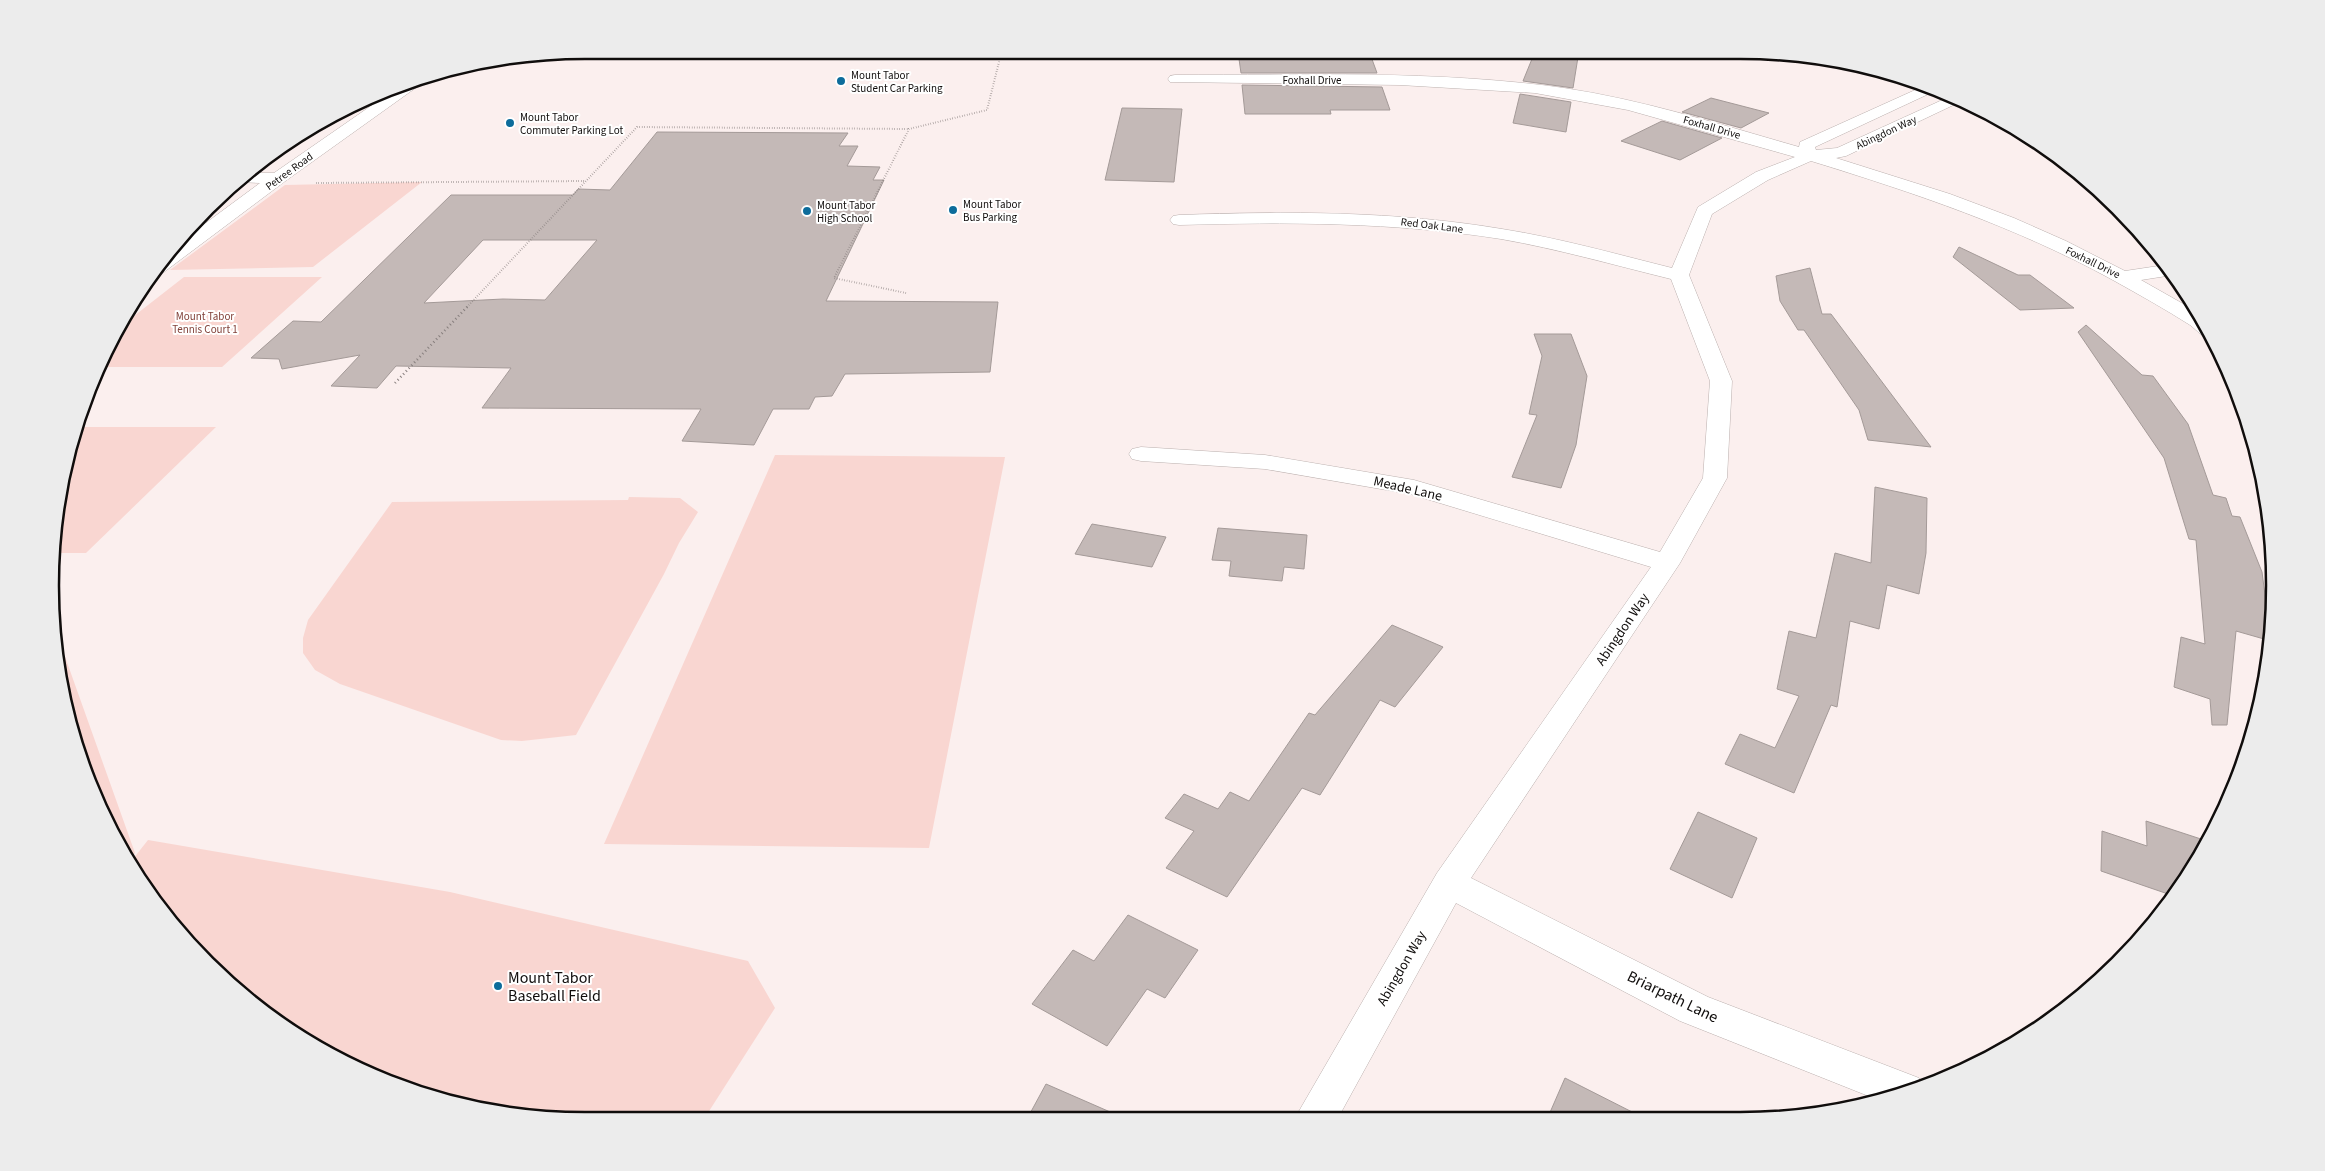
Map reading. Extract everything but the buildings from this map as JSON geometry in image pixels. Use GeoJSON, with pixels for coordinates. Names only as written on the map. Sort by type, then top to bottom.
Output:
{"type":"FeatureCollection","features":[{"type":"Feature","properties":{"kind":"street","name":"Foxhall Drive"},"geometry":{"type":"LineString","coordinates":[[1175,79],[1439,81],[1537,89],[1630,105],[1692,121],[1952,200],[2039,235],[2124,277],[2194,319]]}},
{"type":"Feature","properties":{"kind":"street","name":"Abingdon Way"},"geometry":{"type":"LineString","coordinates":[[1810,156],[1806,145],[1922,92]]}},
{"type":"Feature","properties":{"kind":"street","name":"Petree Road"},"geometry":{"type":"LineString","coordinates":[[178,253],[278,178],[399,93]]}},
{"type":"Feature","properties":{"kind":"street","name":"Abingdon Way"},"geometry":{"type":"LineString","coordinates":[[1319,1112],[1449,883],[1667,562],[1715,478],[1720,381],[1679,275],[1704,211],[1762,176],[1810,156],[1840,153],[1949,102]]}},
{"type":"Feature","properties":{"kind":"street"},"geometry":{"type":"LineString","coordinates":[[252,178],[278,178]]}},
{"type":"Feature","properties":{"kind":"street","name":"Red Oak Lane"},"geometry":{"type":"LineString","coordinates":[[1179,220],[1272,216],[1386,220],[1502,234],[1679,275]]}},
{"type":"Feature","properties":{"kind":"street"},"geometry":{"type":"LineString","coordinates":[[2124,277],[2161,271]]}},
{"type":"Feature","properties":{"kind":"street","name":"Meade Lane"},"geometry":{"type":"LineString","coordinates":[[1141,454],[1265,462],[1414,487],[1667,562]]}},
{"type":"Feature","properties":{"kind":"street","name":"Briarpath Lane"},"geometry":{"type":"LineString","coordinates":[[1449,883],[1694,1009],[1897,1088]]}},
{"type":"Feature","properties":{"kind":"path"},"geometry":{"type":"LineString","coordinates":[[395,383],[637,127],[909,129],[987,110],[1000,59]]}},
{"type":"Feature","properties":{"kind":"path"},"geometry":{"type":"LineString","coordinates":[[906,293],[834,278],[909,129]]}},
{"type":"Feature","properties":{"kind":"path"},"geometry":{"type":"LineString","coordinates":[[309,183],[586,181]]}},
{"type":"Feature","properties":{"kind":"green space"},"geometry":{"type":"Polygon","coordinates":[[[422,182],[313,267],[170,270],[285,185],[422,182]]]}},
{"type":"Feature","properties":{"kind":"green space","name":"Mount Tabor Tennis Court 1"},"geometry":{"type":"Polygon","coordinates":[[[184,277],[322,277],[222,367],[107,367],[132,318],[184,277]]]}},
{"type":"Feature","properties":{"kind":"green space"},"geometry":{"type":"Polygon","coordinates":[[[84,427],[216,427],[86,553],[60,553],[63,517],[69,483],[84,427]]]}},
{"type":"Feature","properties":{"kind":"green space"},"geometry":{"type":"Polygon","coordinates":[[[775,455],[1005,457],[929,848],[604,844],[775,455]]]}},
{"type":"Feature","properties":{"kind":"green space"},"geometry":{"type":"Polygon","coordinates":[[[629,497],[680,498],[698,512],[679,543],[576,735],[522,741],[501,740],[340,684],[315,670],[303,653],[303,638],[308,620],[392,502],[628,500],[629,497]]]}},
{"type":"Feature","properties":{"kind":"green space"},"geometry":{"type":"Polygon","coordinates":[[[63,650],[135,853],[133,855],[113,818],[87,755],[69,688],[63,650]]]}},
{"type":"Feature","properties":{"kind":"green space","name":"Mount Tabor Baseball Field"},"geometry":{"type":"Polygon","coordinates":[[[148,840],[450,892],[748,961],[775,1008],[708,1112],[551,1111],[517,1108],[449,1094],[384,1072],[353,1058],[322,1042],[265,1003],[238,982],[189,933],[134,857],[148,840]]]}},
{"type":"Feature","properties":{"kind":"place","name":"Mount Tabor Student Car Parking"},"geometry":{"type":"Point","coordinates":[841,81]}},
{"type":"Feature","properties":{"kind":"place","name":"Mount Tabor Commuter Parking Lot"},"geometry":{"type":"Point","coordinates":[510,123]}},
{"type":"Feature","properties":{"kind":"place","name":"Mount Tabor Bus Parking"},"geometry":{"type":"Point","coordinates":[953,210]}},
{"type":"Feature","properties":{"kind":"place","name":"Mount Tabor High School"},"geometry":{"type":"Point","coordinates":[807,211]}},
{"type":"Feature","properties":{"kind":"place","name":"Mount Tabor Baseball Field"},"geometry":{"type":"Point","coordinates":[498,986]}}]}
